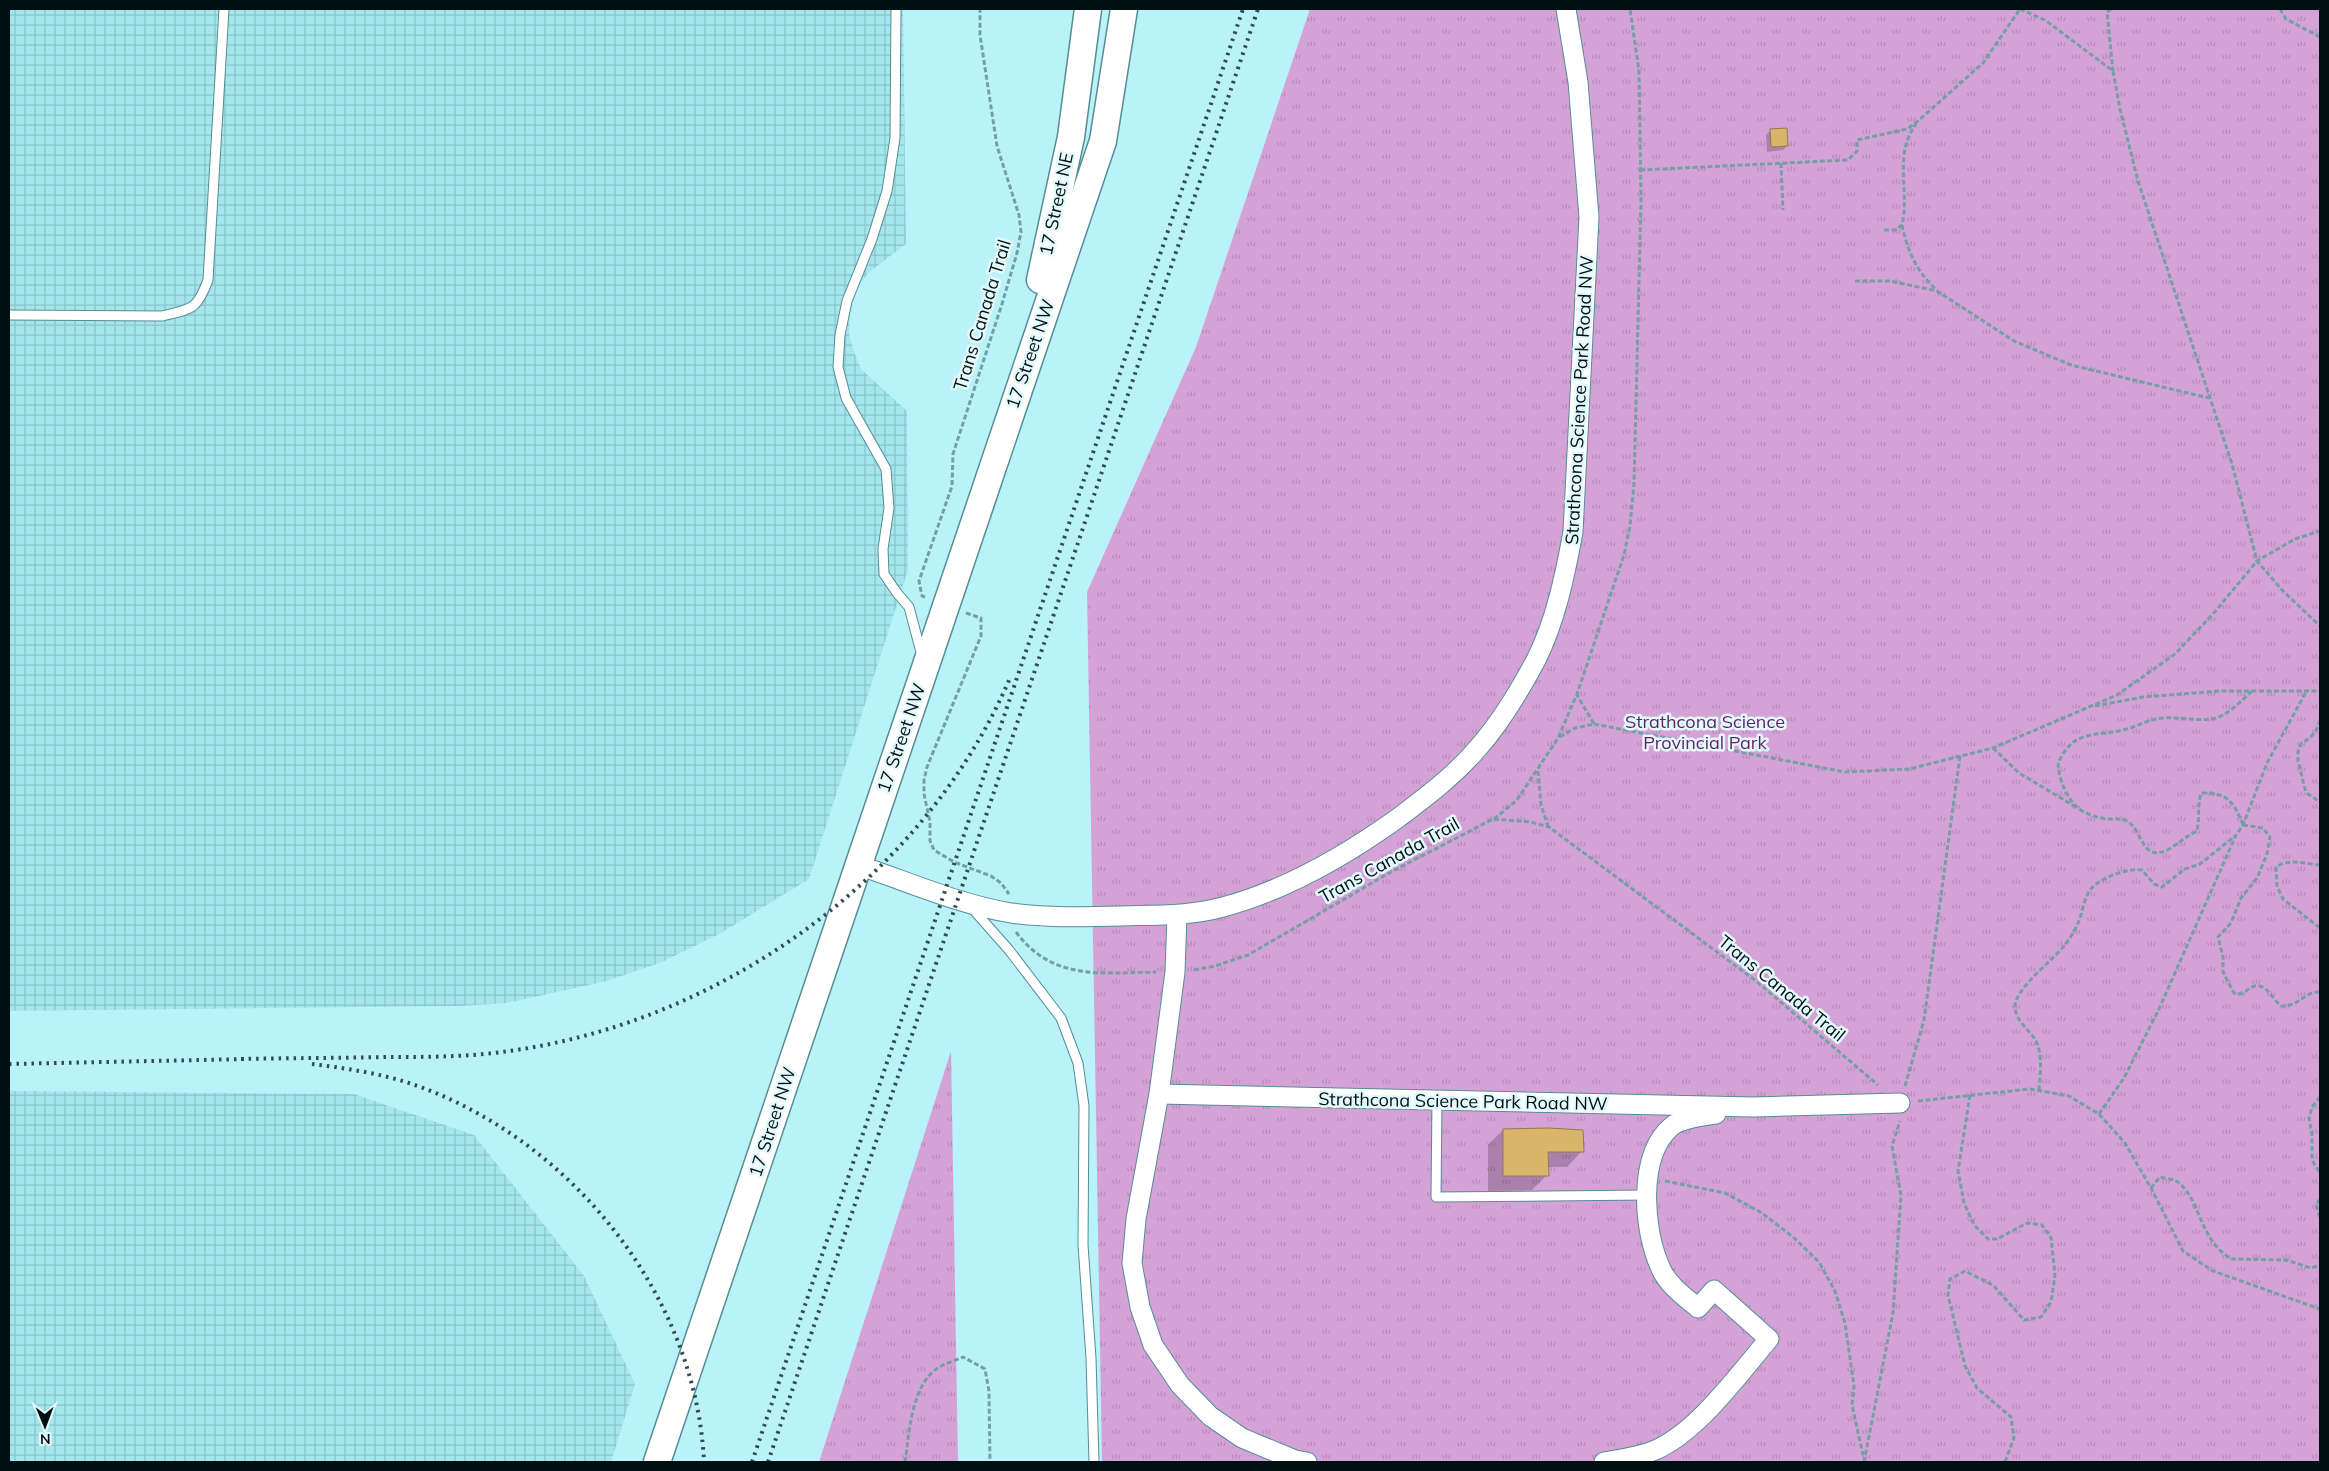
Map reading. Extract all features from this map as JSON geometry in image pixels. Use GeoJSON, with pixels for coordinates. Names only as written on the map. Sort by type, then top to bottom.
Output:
{"type":"FeatureCollection","features":[{"type":"Feature","properties":{"kind":"main road","name":"17 Street NE"},"geometry":{"type":"LineString","coordinates":[[1014,398],[1070,137],[1088,9]]}},
{"type":"Feature","properties":{"kind":"main road","name":"17 Street NW"},"geometry":{"type":"LineString","coordinates":[[657,1462],[925,668],[1014,398],[1103,141],[1124,9]]}},
{"type":"Feature","properties":{"kind":"street","name":"Strathcona Science Park Road NW"},"geometry":{"type":"LineString","coordinates":[[858,866],[969,905],[1013,913],[1071,917],[1177,915],[1221,908],[1268,893],[1337,859],[1441,786],[1478,748],[1506,711],[1536,659],[1555,611],[1566,570],[1573,532],[1589,217],[1577,72],[1566,9]]}},
{"type":"Feature","properties":{"kind":"street"},"geometry":{"type":"LineString","coordinates":[[1177,915],[1176,972],[1159,1094],[1136,1219],[1132,1263],[1140,1307],[1153,1345],[1180,1385],[1210,1416],[1242,1438],[1295,1460],[1307,1462]]}},
{"type":"Feature","properties":{"kind":"street","name":"Strathcona Science Park Road NW"},"geometry":{"type":"LineString","coordinates":[[1159,1094],[1767,1107],[1900,1103]]}},
{"type":"Feature","properties":{"kind":"street","name":"Strathcona Science Park Road NW"},"geometry":{"type":"LineString","coordinates":[[1604,1462],[1652,1451],[1675,1439],[1699,1419],[1769,1339],[1714,1290],[1698,1308],[1676,1289],[1661,1270],[1646,1207],[1648,1168],[1659,1139],[1674,1124],[1702,1116],[1767,1107]]}},
{"type":"Feature","properties":{"kind":"lane"},"geometry":{"type":"LineString","coordinates":[[9,315],[162,316],[186,311],[201,301],[208,280],[224,9]]}},
{"type":"Feature","properties":{"kind":"lane"},"geometry":{"type":"LineString","coordinates":[[896,9],[895,138],[887,191],[872,239],[847,301],[840,335],[838,367],[846,398],[886,469],[890,508],[883,549],[884,574],[909,608],[925,668]]}},
{"type":"Feature","properties":{"kind":"lane"},"geometry":{"type":"LineString","coordinates":[[969,905],[1009,950],[1061,1018],[1078,1063],[1084,1106],[1083,1245],[1091,1358],[1094,1462]]}},
{"type":"Feature","properties":{"kind":"lane"},"geometry":{"type":"LineString","coordinates":[[1438,1100],[1436,1197],[1647,1186]]}},
{"type":"Feature","properties":{"kind":"path","name":"Trans Canada Trail"},"geometry":{"type":"LineString","coordinates":[[922,596],[919,582],[952,486],[953,454],[1002,304],[1017,253],[1020,232],[1019,215],[997,146],[980,35],[980,9]]}},
{"type":"Feature","properties":{"kind":"path"},"geometry":{"type":"LineString","coordinates":[[1493,819],[1517,800],[1538,771],[1558,738],[1576,694],[1624,555],[1630,526],[1634,484],[1640,170],[1639,71],[1630,9]]}},
{"type":"Feature","properties":{"kind":"path"},"geometry":{"type":"LineString","coordinates":[[1640,170],[1848,160],[1857,151],[1857,140],[1907,128],[1918,121],[1983,63],[2020,9],[2045,20],[2113,71]]}},
{"type":"Feature","properties":{"kind":"path"},"geometry":{"type":"LineString","coordinates":[[2111,9],[2107,12],[2113,71],[2120,109],[2138,181],[2232,464],[2257,561],[2283,592],[2320,626]]}},
{"type":"Feature","properties":{"kind":"path"},"geometry":{"type":"LineString","coordinates":[[2280,9],[2286,19],[2320,37]]}},
{"type":"Feature","properties":{"kind":"path"},"geometry":{"type":"LineString","coordinates":[[1918,121],[1908,138],[1903,159],[1902,225],[1905,241],[1912,259],[1924,279],[1952,303],[2014,341],[2071,365],[2210,398]]}},
{"type":"Feature","properties":{"kind":"path"},"geometry":{"type":"LineString","coordinates":[[1781,163],[1783,210]]}},
{"type":"Feature","properties":{"kind":"path"},"geometry":{"type":"LineString","coordinates":[[1884,230],[1895,230],[1902,225]]}},
{"type":"Feature","properties":{"kind":"path"},"geometry":{"type":"LineString","coordinates":[[1855,281],[1890,281],[1939,292]]}},
{"type":"Feature","properties":{"kind":"path"},"geometry":{"type":"LineString","coordinates":[[1558,738],[1575,728],[1594,724],[1845,772],[1909,769],[1993,748],[2044,728],[2117,695],[2175,654],[2213,614],[2257,561],[2295,539],[2320,531]]}},
{"type":"Feature","properties":{"kind":"path"},"geometry":{"type":"LineString","coordinates":[[968,613],[981,618],[981,636],[932,752],[924,780],[924,794],[930,822],[930,841],[940,854],[991,876],[1001,883],[1012,898]]}},
{"type":"Feature","properties":{"kind":"path"},"geometry":{"type":"LineString","coordinates":[[2087,707],[2143,697],[2220,691],[2320,691]]}},
{"type":"Feature","properties":{"kind":"path"},"geometry":{"type":"LineString","coordinates":[[2077,807],[2062,782],[2058,764],[2066,750],[2076,740],[2091,733],[2122,731],[2146,721],[2164,718],[2214,718],[2228,712],[2252,691]]}},
{"type":"Feature","properties":{"kind":"path"},"geometry":{"type":"LineString","coordinates":[[2100,1114],[2124,1078],[2159,1009],[2236,836],[2243,825],[2266,763],[2306,692]]}},
{"type":"Feature","properties":{"kind":"path"},"geometry":{"type":"LineString","coordinates":[[1576,694],[1594,724]]}},
{"type":"Feature","properties":{"kind":"path"},"geometry":{"type":"LineString","coordinates":[[2320,720],[2312,737],[2300,744],[2298,752],[2305,788],[2308,794],[2320,802]]}},
{"type":"Feature","properties":{"kind":"path"},"geometry":{"type":"LineString","coordinates":[[1993,748],[2019,773],[2077,807],[2100,817],[2108,819],[2120,818],[2128,821],[2140,836],[2141,843],[2146,849],[2154,852],[2171,848],[2180,840],[2196,831],[2200,819],[2198,805],[2201,793],[2220,795],[2230,800],[2236,807],[2243,825]]}},
{"type":"Feature","properties":{"kind":"path"},"geometry":{"type":"LineString","coordinates":[[1864,1462],[1894,1304],[1901,1195],[1892,1146],[1903,1111],[1900,1103],[1924,1020],[1960,756]]}},
{"type":"Feature","properties":{"kind":"path"},"geometry":{"type":"LineString","coordinates":[[1538,771],[1541,805],[1549,827]]}},
{"type":"Feature","properties":{"kind":"path","name":"Trans Canada Trail"},"geometry":{"type":"LineString","coordinates":[[1188,971],[1215,966],[1248,955],[1391,872],[1493,819],[1531,822],[1549,827],[1756,981],[1900,1103]]}},
{"type":"Feature","properties":{"kind":"path"},"geometry":{"type":"LineString","coordinates":[[2243,825],[2263,828],[2270,838],[2267,854],[2257,878],[2241,898],[2231,923],[2220,932],[2218,938],[2223,957],[2223,972],[2234,993],[2243,994],[2254,986],[2261,986],[2281,1006],[2296,1004],[2309,993],[2320,992]]}},
{"type":"Feature","properties":{"kind":"path"},"geometry":{"type":"LineString","coordinates":[[2039,1090],[2041,1069],[2036,1042],[2016,1016],[2014,1005],[2026,986],[2065,945],[2074,931],[2091,889],[2123,870],[2134,869],[2142,870],[2154,884],[2162,887],[2184,870],[2200,864],[2236,836]]}},
{"type":"Feature","properties":{"kind":"path"},"geometry":{"type":"LineString","coordinates":[[2320,865],[2303,862],[2276,866],[2277,886],[2283,899],[2320,928]]}},
{"type":"Feature","properties":{"kind":"path"},"geometry":{"type":"LineString","coordinates":[[1015,931],[1034,952],[1064,969],[1096,973],[1166,972]]}},
{"type":"Feature","properties":{"kind":"path"},"geometry":{"type":"LineString","coordinates":[[1900,1103],[2030,1088],[2069,1096],[2100,1114],[2125,1144],[2151,1188],[2183,1251],[2213,1270],[2320,1309]]}},
{"type":"Feature","properties":{"kind":"path"},"geometry":{"type":"LineString","coordinates":[[1970,1095],[1958,1171],[1964,1203],[1974,1225],[1988,1239],[1997,1240],[2027,1223],[2042,1226],[2051,1238],[2055,1275],[2051,1302],[2041,1317],[2024,1320],[1993,1285],[1965,1271],[1950,1279],[1948,1295],[1965,1366],[1977,1388],[2011,1418],[2014,1438],[2005,1462]]}},
{"type":"Feature","properties":{"kind":"path"},"geometry":{"type":"LineString","coordinates":[[2320,1097],[2312,1107],[2309,1118],[2312,1135],[2312,1160],[2320,1173]]}},
{"type":"Feature","properties":{"kind":"path"},"geometry":{"type":"LineString","coordinates":[[2151,1188],[2160,1177],[2178,1182],[2190,1196],[2211,1239],[2232,1259],[2286,1260],[2311,1268],[2320,1265]]}},
{"type":"Feature","properties":{"kind":"path"},"geometry":{"type":"LineString","coordinates":[[1647,1186],[1724,1193],[1762,1213],[1793,1237],[1819,1262],[1834,1291],[1845,1323],[1854,1386],[1852,1405],[1864,1457]]}},
{"type":"Feature","properties":{"kind":"path"},"geometry":{"type":"LineString","coordinates":[[2320,1199],[2316,1205],[2320,1218]]}},
{"type":"Feature","properties":{"kind":"path"},"geometry":{"type":"LineString","coordinates":[[905,1462],[914,1406],[921,1387],[936,1369],[963,1357],[985,1369],[990,1391],[990,1462]]}},
{"type":"Feature","properties":{"kind":"shaded area"},"geometry":{"type":"Polygon","coordinates":[[[9,9],[903,9],[906,244],[868,273],[857,288],[850,315],[849,334],[861,369],[907,411],[908,570],[809,879],[721,933],[662,962],[607,981],[507,1003],[460,1006],[9,1011],[9,9]]]}},
{"type":"Feature","properties":{"kind":"shaded area"},"geometry":{"type":"Polygon","coordinates":[[[9,1091],[354,1094],[474,1135],[584,1276],[635,1384],[611,1462],[9,1462],[9,1091]]]}},
{"type":"Feature","properties":{"kind":"green space","name":"Strathcona Science Provincial Park"},"geometry":{"type":"Polygon","coordinates":[[[1310,9],[2320,9],[2320,1462],[1102,1462],[1087,592],[1196,347],[1310,9]]]}},
{"type":"Feature","properties":{"kind":"green space"},"geometry":{"type":"Polygon","coordinates":[[[951,1051],[958,1462],[819,1462],[951,1051]]]}},
{"type":"Feature","properties":{"kind":"building"},"geometry":{"type":"Polygon","coordinates":[[[1787,128],[1788,146],[1771,147],[1770,129],[1787,128]]]}},
{"type":"Feature","properties":{"kind":"building"},"geometry":{"type":"Polygon","coordinates":[[[1548,1128],[1583,1130],[1584,1152],[1548,1152],[1549,1176],[1503,1176],[1503,1129],[1548,1128]]]}},
{"type":"Feature","properties":{"kind":"railway"},"geometry":{"type":"LineString","coordinates":[[752,1462],[1243,9]]}},
{"type":"Feature","properties":{"kind":"railway"},"geometry":{"type":"LineString","coordinates":[[768,1462],[1258,9]]}},
{"type":"Feature","properties":{"kind":"railway"},"geometry":{"type":"LineString","coordinates":[[241,1059],[449,1056],[509,1051],[588,1035],[665,1008],[739,973],[808,928],[870,876],[926,816],[973,750],[1010,678]]}},
{"type":"Feature","properties":{"kind":"railway"},"geometry":{"type":"LineString","coordinates":[[9,1064],[247,1059]]}},
{"type":"Feature","properties":{"kind":"railway"},"geometry":{"type":"LineString","coordinates":[[312,1064],[361,1071],[397,1079],[467,1108],[521,1141],[570,1182],[613,1229],[649,1282],[677,1339],[696,1399],[704,1462]]}}]}
